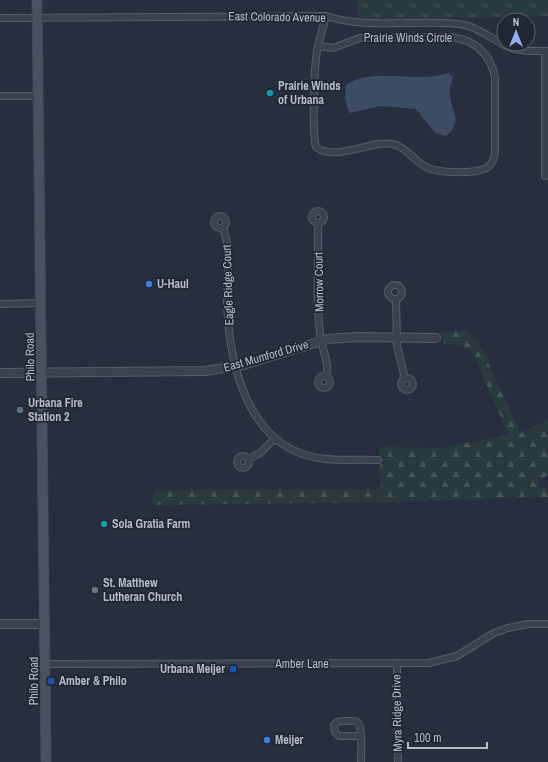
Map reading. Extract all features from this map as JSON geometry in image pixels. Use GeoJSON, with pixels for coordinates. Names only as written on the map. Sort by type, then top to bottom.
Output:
{"type":"FeatureCollection","features":[{"type":"Feature","properties":{"kind":"main road","name":"Philo Road"},"geometry":{"type":"LineString","coordinates":[[37,0],[46,762]]}},
{"type":"Feature","properties":{"kind":"street","name":"East Colorado Avenue"},"geometry":{"type":"LineString","coordinates":[[0,18],[326,16],[350,23],[460,24],[476,30],[516,50],[547,51]]}},
{"type":"Feature","properties":{"kind":"street"},"geometry":{"type":"LineString","coordinates":[[318,46],[326,16]]}},
{"type":"Feature","properties":{"kind":"street","name":"Prairie Winds Circle"},"geometry":{"type":"LineString","coordinates":[[451,37],[467,40],[475,44],[489,59],[495,77],[495,153],[490,164],[479,171],[438,171],[424,166],[402,148],[389,143],[376,144],[356,150],[330,151],[319,149],[315,144],[315,56],[318,46],[333,48],[360,38],[451,37]]}},
{"type":"Feature","properties":{"kind":"street"},"geometry":{"type":"LineString","coordinates":[[544,176],[547,51]]}},
{"type":"Feature","properties":{"kind":"street"},"geometry":{"type":"LineString","coordinates":[[0,96],[38,96]]}},
{"type":"Feature","properties":{"kind":"street","name":"Morrow Court"},"geometry":{"type":"LineString","coordinates":[[318,224],[319,312],[321,340],[327,367],[326,376]]}},
{"type":"Feature","properties":{"kind":"street","name":"Eagle Ridge Court"},"geometry":{"type":"LineString","coordinates":[[223,228],[228,249],[227,311],[236,366],[255,415],[262,427],[274,439],[292,450],[309,456],[378,460]]}},
{"type":"Feature","properties":{"kind":"street"},"geometry":{"type":"LineString","coordinates":[[396,299],[396,337],[399,358],[405,378]]}},
{"type":"Feature","properties":{"kind":"street"},"geometry":{"type":"LineString","coordinates":[[0,304],[41,303]]}},
{"type":"Feature","properties":{"kind":"street","name":"East Mumford Drive"},"geometry":{"type":"LineString","coordinates":[[0,373],[184,373],[236,366],[321,340],[352,337],[436,338]]}},
{"type":"Feature","properties":{"kind":"street"},"geometry":{"type":"LineString","coordinates":[[249,459],[260,453],[274,439]]}},
{"type":"Feature","properties":{"kind":"street"},"geometry":{"type":"LineString","coordinates":[[0,624],[45,624]]}},
{"type":"Feature","properties":{"kind":"street","name":"Amber Lane"},"geometry":{"type":"LineString","coordinates":[[46,664],[429,663],[448,659],[467,652],[494,633],[508,628],[528,624],[548,624]]}},
{"type":"Feature","properties":{"kind":"street","name":"Myra Ridge Drive"},"geometry":{"type":"LineString","coordinates":[[397,663],[398,762]]}},
{"type":"Feature","properties":{"kind":"street"},"geometry":{"type":"LineString","coordinates":[[361,736],[339,736],[335,732],[334,725],[341,721],[357,721],[361,728],[361,736],[361,762]]}},
{"type":"Feature","properties":{"kind":"green space"},"geometry":{"type":"Polygon","coordinates":[[[357,0],[548,0],[548,16],[536,16],[536,12],[496,12],[496,17],[357,20],[357,0]]]}},
{"type":"Feature","properties":{"kind":"green space"},"geometry":{"type":"Polygon","coordinates":[[[466,331],[477,339],[521,433],[548,420],[548,475],[542,478],[537,487],[548,488],[548,497],[384,502],[152,505],[154,491],[200,489],[381,489],[379,447],[441,448],[509,435],[471,350],[460,345],[443,343],[440,332],[466,331]]]}},
{"type":"Feature","properties":{"kind":"water"},"geometry":{"type":"Polygon","coordinates":[[[448,73],[453,77],[450,91],[456,121],[452,130],[446,136],[435,133],[416,109],[380,106],[350,113],[347,106],[345,96],[346,85],[357,79],[381,76],[422,77],[448,73]]]}},
{"type":"Feature","properties":{"kind":"place","name":"Prairie Winds of Urbana"},"geometry":{"type":"Point","coordinates":[270,93]}},
{"type":"Feature","properties":{"kind":"place","name":"U-Haul"},"geometry":{"type":"Point","coordinates":[149,284]}},
{"type":"Feature","properties":{"kind":"place","name":"Urbana Fire Station 2"},"geometry":{"type":"Point","coordinates":[20,410]}},
{"type":"Feature","properties":{"kind":"place","name":"Sola Gratia Farm"},"geometry":{"type":"Point","coordinates":[104,524]}},
{"type":"Feature","properties":{"kind":"place","name":"St. Matthew Lutheran Church"},"geometry":{"type":"Point","coordinates":[95,590]}},
{"type":"Feature","properties":{"kind":"place","name":"Urbana Meijer"},"geometry":{"type":"Point","coordinates":[233,669]}},
{"type":"Feature","properties":{"kind":"place","name":"Amber & Philo"},"geometry":{"type":"Point","coordinates":[51,681]}},
{"type":"Feature","properties":{"kind":"place","name":"Meijer"},"geometry":{"type":"Point","coordinates":[267,740]}}]}
